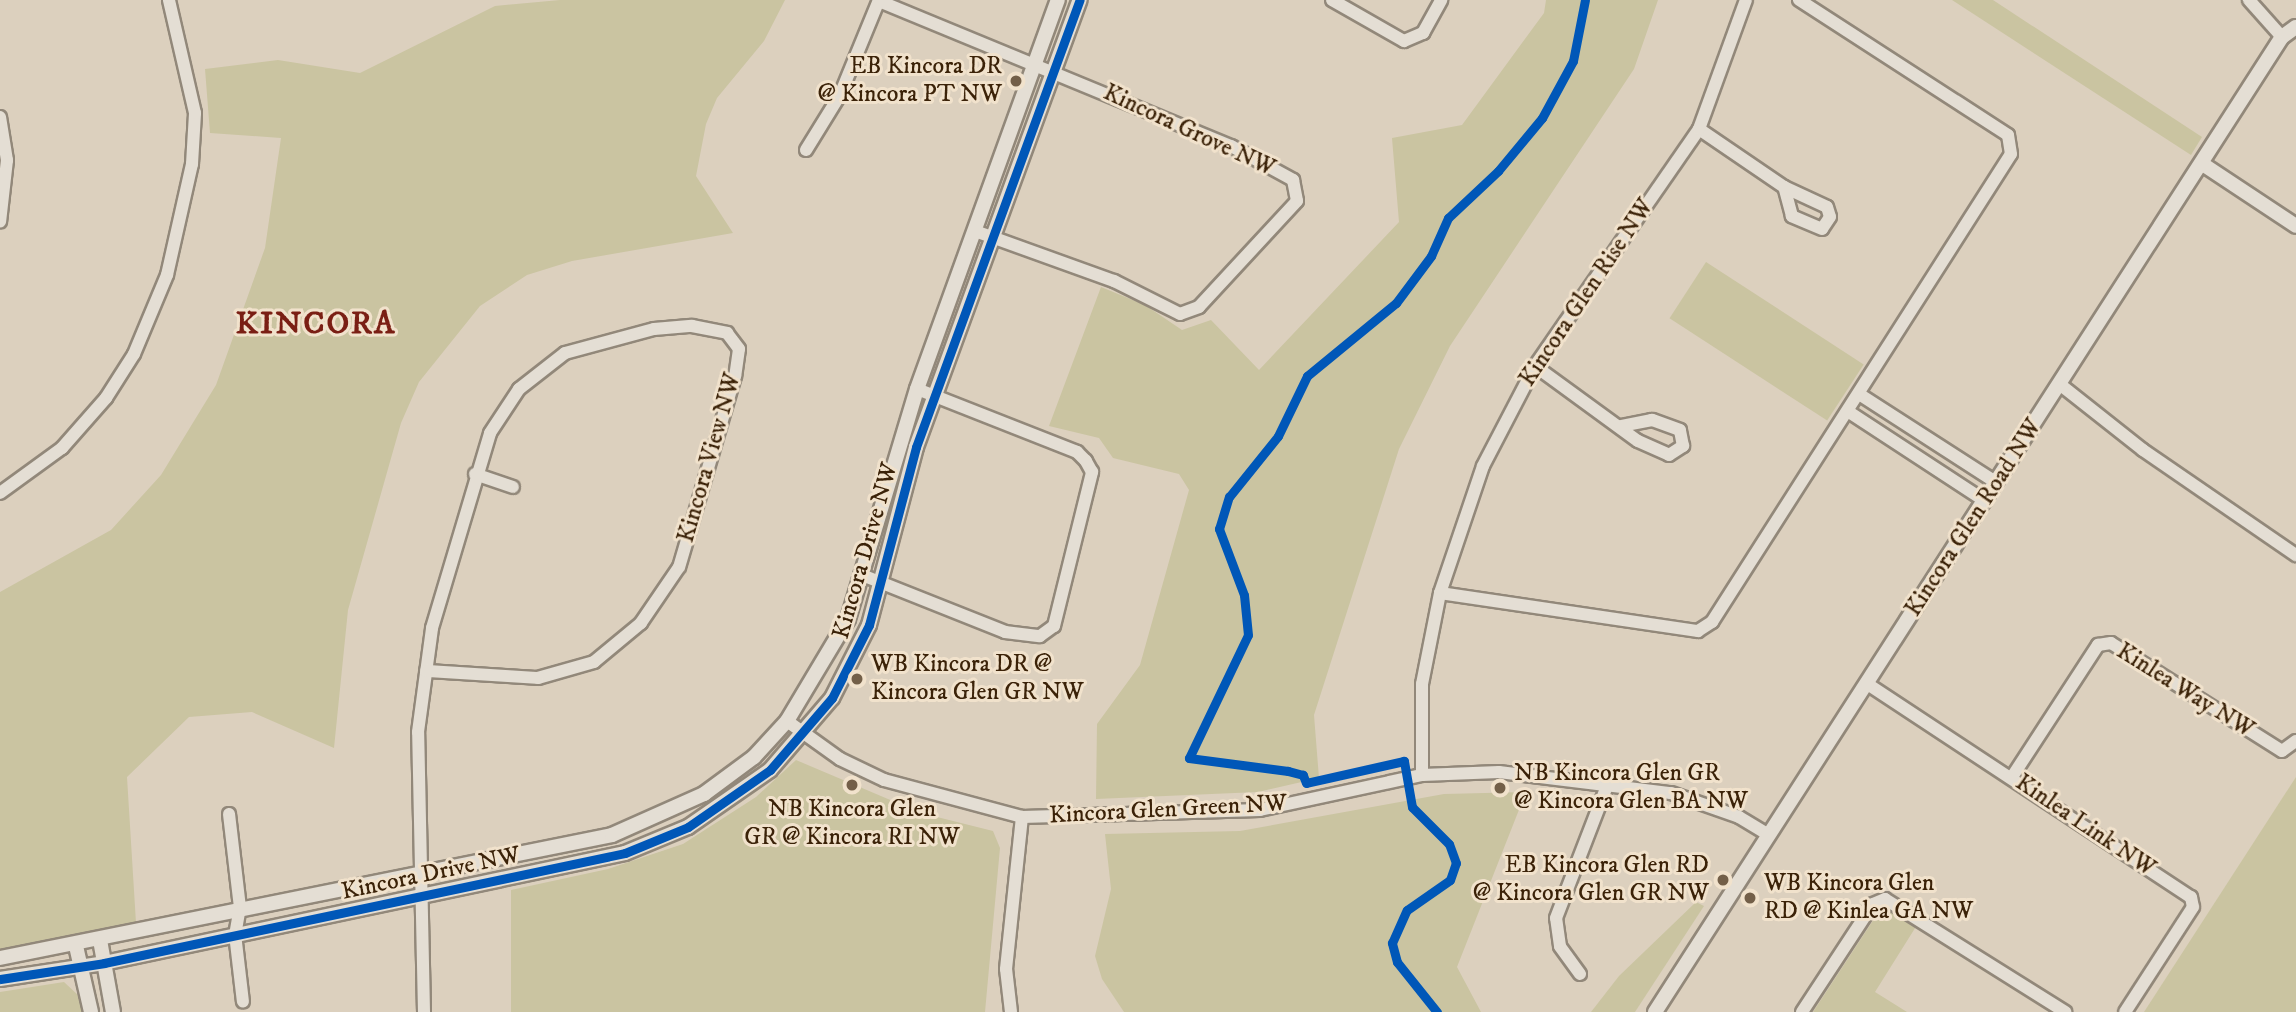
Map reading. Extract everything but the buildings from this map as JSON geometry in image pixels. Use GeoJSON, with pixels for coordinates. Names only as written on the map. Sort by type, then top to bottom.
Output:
{"type":"FeatureCollection","features":[{"type":"Feature","properties":{"kind":"street"},"geometry":{"type":"LineString","coordinates":[[0,493],[51,458],[90,418],[134,354],[160,294],[187,191],[195,113],[169,0]]}},
{"type":"Feature","properties":{"kind":"street"},"geometry":{"type":"LineString","coordinates":[[806,150],[840,95],[879,0],[1056,73]]}},
{"type":"Feature","properties":{"kind":"street","name":"Kincora Drive NW"},"geometry":{"type":"LineString","coordinates":[[0,958],[76,946],[240,907],[422,877],[645,824],[731,776],[788,721],[830,657],[862,575],[916,389],[1038,65],[1058,0]]}},
{"type":"Feature","properties":{"kind":"street","name":"Kincora Drive NW"},"geometry":{"type":"LineString","coordinates":[[0,979],[80,968],[235,933],[422,897],[655,842],[747,790],[805,734],[854,660],[882,580],[933,396],[1056,73],[1080,0]]}},
{"type":"Feature","properties":{"kind":"street"},"geometry":{"type":"LineString","coordinates":[[1332,0],[1404,41],[1423,33],[1441,0]]}},
{"type":"Feature","properties":{"kind":"street","name":"Kincora Glen Rise NW"},"geometry":{"type":"LineString","coordinates":[[1422,775],[1422,684],[1440,593],[1483,466],[1535,366],[1699,129],[1746,0]]}},
{"type":"Feature","properties":{"kind":"street"},"geometry":{"type":"LineString","coordinates":[[1440,593],[1698,631],[1712,622],[1849,412],[2011,154],[2008,135],[1798,0]]}},
{"type":"Feature","properties":{"kind":"street"},"geometry":{"type":"LineString","coordinates":[[2249,0],[2282,37]]}},
{"type":"Feature","properties":{"kind":"street","name":"Kincora Glen Road NW"},"geometry":{"type":"LineString","coordinates":[[1655,1012],[1866,683],[2062,386],[2204,165],[2282,37],[2296,27]]}},
{"type":"Feature","properties":{"kind":"street","name":"Kincora Grove NW"},"geometry":{"type":"LineString","coordinates":[[975,231],[1114,281],[1180,314],[1199,307],[1297,201],[1293,180],[1231,146],[1056,73]]}},
{"type":"Feature","properties":{"kind":"street"},"geometry":{"type":"LineString","coordinates":[[0,117],[7,160],[0,222]]}},
{"type":"Feature","properties":{"kind":"street"},"geometry":{"type":"LineString","coordinates":[[1699,129],[1784,187]]}},
{"type":"Feature","properties":{"kind":"street"},"geometry":{"type":"LineString","coordinates":[[2204,165],[2296,226]]}},
{"type":"Feature","properties":{"kind":"street","name":"Kincora View NW"},"geometry":{"type":"LineString","coordinates":[[424,1012],[418,732],[426,671],[432,628],[475,474],[509,401],[565,353],[654,329],[692,326],[727,333],[739,349],[678,567],[641,623],[594,662],[538,678],[426,671]]}},
{"type":"Feature","properties":{"kind":"street"},"geometry":{"type":"LineString","coordinates":[[1535,366],[1621,426]]}},
{"type":"Feature","properties":{"kind":"street"},"geometry":{"type":"LineString","coordinates":[[2062,386],[2143,450],[2296,555]]}},
{"type":"Feature","properties":{"kind":"street"},"geometry":{"type":"LineString","coordinates":[[862,575],[882,580],[1005,632],[1040,636],[1054,626],[1092,472],[1077,452],[916,389]]}},
{"type":"Feature","properties":{"kind":"street"},"geometry":{"type":"LineString","coordinates":[[1859,394],[1997,483]]}},
{"type":"Feature","properties":{"kind":"street"},"geometry":{"type":"LineString","coordinates":[[1849,412],[1985,501]]}},
{"type":"Feature","properties":{"kind":"street"},"geometry":{"type":"LineString","coordinates":[[475,474],[513,487]]}},
{"type":"Feature","properties":{"kind":"street","name":"Kinlea Way NW"},"geometry":{"type":"LineString","coordinates":[[2012,777],[2098,645],[2111,643],[2281,751],[2296,741]]}},
{"type":"Feature","properties":{"kind":"street","name":"Kinlea Link NW"},"geometry":{"type":"LineString","coordinates":[[1866,683],[2191,897],[2193,907],[2126,1012]]}},
{"type":"Feature","properties":{"kind":"street","name":"Kincora Glen Green NW"},"geometry":{"type":"LineString","coordinates":[[788,721],[805,734],[884,780],[1022,817],[1260,810],[1422,775],[1499,772],[1608,783],[1671,793],[1739,817],[1768,834]]}},
{"type":"Feature","properties":{"kind":"street"},"geometry":{"type":"LineString","coordinates":[[1580,974],[1560,946],[1556,918],[1608,783]]}},
{"type":"Feature","properties":{"kind":"street"},"geometry":{"type":"LineString","coordinates":[[229,814],[240,907],[235,933],[243,1002]]}},
{"type":"Feature","properties":{"kind":"street"},"geometry":{"type":"LineString","coordinates":[[1011,1012],[1006,969],[1022,817]]}},
{"type":"Feature","properties":{"kind":"street"},"geometry":{"type":"LineString","coordinates":[[1802,1012],[1873,904],[1885,899],[2065,1012]]}},
{"type":"Feature","properties":{"kind":"street"},"geometry":{"type":"LineString","coordinates":[[100,940],[113,1012]]}},
{"type":"Feature","properties":{"kind":"street"},"geometry":{"type":"LineString","coordinates":[[76,946],[91,1012]]}},
{"type":"Feature","properties":{"kind":"shaded area"},"geometry":{"type":"Polygon","coordinates":[[[560,0],[785,0],[764,41],[717,98],[706,124],[696,176],[733,233],[572,261],[527,275],[480,306],[419,382],[401,423],[348,610],[334,748],[252,712],[189,717],[127,777],[136,923],[0,951],[0,592],[111,530],[161,475],[216,385],[265,248],[281,138],[210,133],[205,69],[278,60],[360,73],[495,6],[560,0]]]}},
{"type":"Feature","properties":{"kind":"shaded area"},"geometry":{"type":"Polygon","coordinates":[[[1546,0],[1658,0],[1634,69],[1450,346],[1399,449],[1314,715],[1319,778],[1258,792],[1096,799],[1097,724],[1140,665],[1189,490],[1179,474],[1113,458],[1099,438],[1049,426],[1101,287],[1145,305],[1182,330],[1211,320],[1259,370],[1399,222],[1392,138],[1462,125],[1544,13],[1546,0]]]}},
{"type":"Feature","properties":{"kind":"shaded area"},"geometry":{"type":"Polygon","coordinates":[[[1952,0],[1993,0],[2202,137],[2191,155],[1952,0]]]}},
{"type":"Feature","properties":{"kind":"shaded area"},"geometry":{"type":"Polygon","coordinates":[[[1706,262],[1864,364],[1827,421],[1670,318],[1706,262]]]}},
{"type":"Feature","properties":{"kind":"shaded area"},"geometry":{"type":"Polygon","coordinates":[[[796,760],[921,813],[993,831],[1000,848],[985,1012],[511,1012],[511,890],[608,869],[683,844],[756,797],[796,760]]]}},
{"type":"Feature","properties":{"kind":"shaded area"},"geometry":{"type":"Polygon","coordinates":[[[2296,777],[2296,1012],[2144,1012],[2296,777]]]}},
{"type":"Feature","properties":{"kind":"shaded area"},"geometry":{"type":"Polygon","coordinates":[[[1526,792],[1457,967],[1481,1012],[1124,1012],[1102,979],[1095,956],[1111,889],[1105,834],[1240,831],[1444,794],[1526,792]]]}},
{"type":"Feature","properties":{"kind":"shaded area"},"geometry":{"type":"Polygon","coordinates":[[[1696,902],[1704,906],[1635,1012],[1591,1012],[1619,976],[1696,902]]]}},
{"type":"Feature","properties":{"kind":"shaded area"},"geometry":{"type":"Polygon","coordinates":[[[1894,911],[1917,925],[1875,992],[1907,1012],[1813,1012],[1874,919],[1894,911]]]}},
{"type":"Feature","properties":{"kind":"shaded area"},"geometry":{"type":"Polygon","coordinates":[[[64,982],[79,996],[82,1012],[0,1012],[0,992],[64,982]]]}},
{"type":"Feature","properties":{"kind":"cycle path"},"geometry":{"type":"LineString","coordinates":[[0,979],[104,963],[625,853],[688,827],[770,770],[832,698],[869,625],[916,447],[1080,0]]}},
{"type":"Feature","properties":{"kind":"cycle path"},"geometry":{"type":"LineString","coordinates":[[1437,1012],[1397,962],[1392,943],[1407,910],[1450,880],[1456,863],[1449,844],[1412,807],[1404,761],[1306,783],[1303,775],[1288,771],[1189,758],[1248,635],[1244,595],[1219,529],[1229,497],[1278,436],[1307,376],[1396,303],[1431,256],[1448,218],[1498,171],[1542,118],[1573,61],[1585,0]]}},
{"type":"Feature","properties":{"kind":"place","name":"EB Kincora DR @ Kincora PT NW"},"geometry":{"type":"Point","coordinates":[1016,81]}},
{"type":"Feature","properties":{"kind":"place","name":"WB Kincora DR @ Kincora Glen GR NW"},"geometry":{"type":"Point","coordinates":[857,679]}},
{"type":"Feature","properties":{"kind":"place","name":"NB Kincora Glen GR @ Kincora RI NW"},"geometry":{"type":"Point","coordinates":[852,785]}},
{"type":"Feature","properties":{"kind":"place","name":"NB Kincora Glen GR @ Kincora Glen BA NW"},"geometry":{"type":"Point","coordinates":[1500,788]}},
{"type":"Feature","properties":{"kind":"place","name":"EB Kincora Glen RD @ Kincora Glen GR NW"},"geometry":{"type":"Point","coordinates":[1723,880]}},
{"type":"Feature","properties":{"kind":"place","name":"WB Kincora Glen RD @ Kinlea GA NW"},"geometry":{"type":"Point","coordinates":[1750,898]}},
{"type":"Feature","properties":{"kind":"district","name":"KINCORA"},"geometry":{"type":"Point","coordinates":[316,324]}}]}
